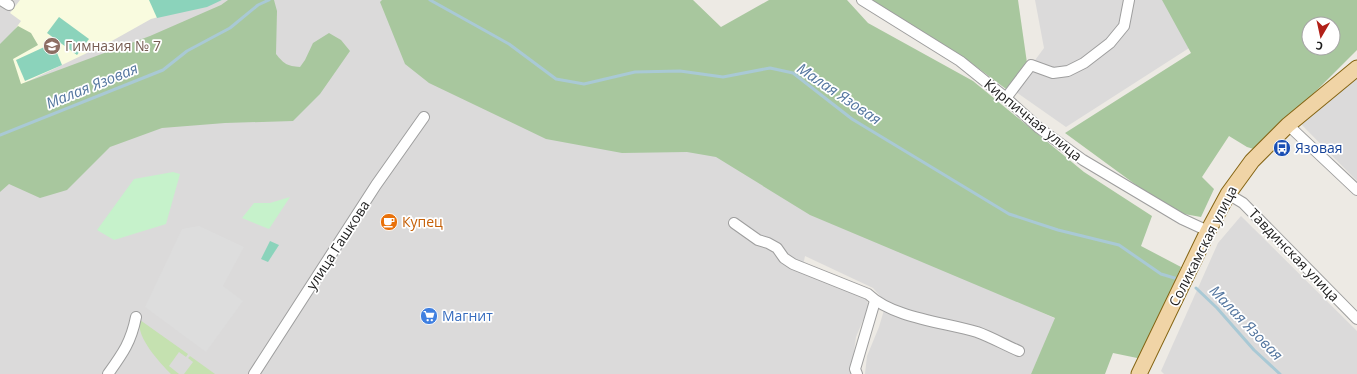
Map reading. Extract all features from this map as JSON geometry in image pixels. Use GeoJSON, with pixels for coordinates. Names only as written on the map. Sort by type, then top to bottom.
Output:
{"type":"FeatureCollection","features":[{"type":"Feature","properties":{"kind":"main road","name":"Соликамская улица"},"geometry":{"type":"LineString","coordinates":[[1139,374],[1208,231],[1228,194],[1252,161],[1288,125],[1357,68]]}},
{"type":"Feature","properties":{"kind":"street","name":"Кирпичная улица"},"geometry":{"type":"LineString","coordinates":[[862,0],[960,61],[1006,98],[1039,128],[1083,160],[1182,219],[1208,231]]}},
{"type":"Feature","properties":{"kind":"street"},"geometry":{"type":"LineString","coordinates":[[1006,98],[1031,65],[1053,73],[1068,71],[1084,63],[1110,43],[1124,26],[1129,0]]}},
{"type":"Feature","properties":{"kind":"street","name":"улица Гашкова"},"geometry":{"type":"LineString","coordinates":[[254,374],[376,185],[424,117]]}},
{"type":"Feature","properties":{"kind":"street"},"geometry":{"type":"LineString","coordinates":[[1288,125],[1357,190]]}},
{"type":"Feature","properties":{"kind":"street","name":"Тавдинская улица"},"geometry":{"type":"LineString","coordinates":[[1228,194],[1243,203],[1357,319]]}},
{"type":"Feature","properties":{"kind":"street"},"geometry":{"type":"LineString","coordinates":[[734,223],[758,240],[777,248],[784,258],[793,264],[868,294],[875,301],[897,312],[978,332],[1019,351]]}},
{"type":"Feature","properties":{"kind":"street"},"geometry":{"type":"LineString","coordinates":[[857,374],[855,369],[875,301]]}},
{"type":"Feature","properties":{"kind":"street"},"geometry":{"type":"LineString","coordinates":[[108,374],[127,346],[136,317]]}},
{"type":"Feature","properties":{"kind":"shaded area"},"geometry":{"type":"Polygon","coordinates":[[[0,0],[391,0],[710,127],[882,239],[1056,319],[1031,374],[865,374],[867,356],[879,327],[884,310],[881,297],[873,288],[805,256],[802,271],[865,296],[869,306],[856,337],[852,366],[853,374],[0,374],[0,0]]]}},
{"type":"Feature","properties":{"kind":"shaded area","name":"Гимназия № 7"},"geometry":{"type":"Polygon","coordinates":[[[20,0],[222,0],[151,19],[110,42],[18,86],[0,50],[21,21],[10,13],[20,0]]]}},
{"type":"Feature","properties":{"kind":"shaded area"},"geometry":{"type":"Polygon","coordinates":[[[1035,0],[1264,0],[1066,127],[1013,90],[1044,48],[1035,0]]]}},
{"type":"Feature","properties":{"kind":"shaded area"},"geometry":{"type":"Polygon","coordinates":[[[1357,79],[1357,181],[1300,123],[1357,79]]]}},
{"type":"Feature","properties":{"kind":"shaded area"},"geometry":{"type":"Polygon","coordinates":[[[1241,216],[1357,331],[1357,374],[1164,374],[1161,371],[1218,243],[1241,216]]]}},
{"type":"Feature","properties":{"kind":"shaded area"},"geometry":{"type":"Polygon","coordinates":[[[199,226],[244,247],[223,286],[243,301],[206,352],[145,307],[182,229],[199,226]]]}},
{"type":"Feature","properties":{"kind":"green space"},"geometry":{"type":"Polygon","coordinates":[[[149,0],[222,0],[207,7],[157,18],[149,0]]]}},
{"type":"Feature","properties":{"kind":"green space"},"geometry":{"type":"Polygon","coordinates":[[[228,0],[274,0],[277,11],[276,54],[289,65],[300,67],[313,43],[329,33],[341,40],[350,51],[320,94],[293,121],[225,123],[162,128],[110,147],[67,190],[40,198],[9,184],[0,192],[0,44],[18,26],[31,33],[38,45],[13,59],[21,84],[150,36],[221,5],[228,0]]]}},
{"type":"Feature","properties":{"kind":"green space"},"geometry":{"type":"Polygon","coordinates":[[[382,0],[693,0],[721,27],[769,0],[847,0],[868,23],[973,81],[1084,172],[1152,216],[1141,246],[1181,267],[1142,359],[1113,353],[1105,374],[1031,374],[1055,318],[810,215],[716,157],[687,152],[622,153],[546,139],[429,83],[405,64],[380,2],[382,0]]]}},
{"type":"Feature","properties":{"kind":"green space"},"geometry":{"type":"Polygon","coordinates":[[[869,0],[1018,0],[1027,63],[1006,89],[970,62],[869,0]]]}},
{"type":"Feature","properties":{"kind":"green space"},"geometry":{"type":"Polygon","coordinates":[[[1162,0],[1357,0],[1357,50],[1257,150],[1247,147],[1229,136],[1202,177],[1214,189],[1201,217],[1184,214],[1147,193],[1065,133],[1191,53],[1162,0]]]}},
{"type":"Feature","properties":{"kind":"green space"},"geometry":{"type":"Polygon","coordinates":[[[59,17],[89,39],[77,55],[47,33],[59,17]]]}},
{"type":"Feature","properties":{"kind":"green space"},"geometry":{"type":"Polygon","coordinates":[[[53,43],[62,65],[25,81],[16,60],[53,43]]]}},
{"type":"Feature","properties":{"kind":"green space"},"geometry":{"type":"Polygon","coordinates":[[[173,172],[180,174],[166,224],[114,240],[97,230],[134,179],[173,172]]]}},
{"type":"Feature","properties":{"kind":"green space"},"geometry":{"type":"Polygon","coordinates":[[[290,197],[269,229],[242,218],[254,203],[270,203],[290,197]]]}},
{"type":"Feature","properties":{"kind":"green space"},"geometry":{"type":"Polygon","coordinates":[[[270,241],[279,245],[268,262],[261,259],[270,241]]]}},
{"type":"Feature","properties":{"kind":"green space"},"geometry":{"type":"Polygon","coordinates":[[[140,320],[188,354],[186,357],[179,352],[169,366],[179,374],[171,374],[150,349],[141,334],[139,326],[140,320]]]}},
{"type":"Feature","properties":{"kind":"green space"},"geometry":{"type":"Polygon","coordinates":[[[190,356],[215,374],[184,374],[193,362],[188,358],[190,356]]]}},
{"type":"Feature","properties":{"kind":"waterway","name":"Малая Язовая"},"geometry":{"type":"LineString","coordinates":[[0,135],[163,70],[187,51],[230,28],[258,5],[269,0]]}},
{"type":"Feature","properties":{"kind":"waterway","name":"Малая Язовая"},"geometry":{"type":"LineString","coordinates":[[430,0],[509,44],[556,79],[584,84],[635,72],[680,71],[723,77],[770,68],[793,73],[852,119],[1009,214],[1058,230],[1119,245],[1161,274],[1178,279]]}},
{"type":"Feature","properties":{"kind":"waterway","name":"Малая Язовая"},"geometry":{"type":"LineString","coordinates":[[1196,288],[1217,308],[1254,350],[1280,374]]}},
{"type":"Feature","properties":{"kind":"place","name":"Гимназия № 7"},"geometry":{"type":"Point","coordinates":[52,46]}},
{"type":"Feature","properties":{"kind":"place","name":"Язовая"},"geometry":{"type":"Point","coordinates":[1282,148]}},
{"type":"Feature","properties":{"kind":"place","name":"Купец"},"geometry":{"type":"Point","coordinates":[389,222]}},
{"type":"Feature","properties":{"kind":"place","name":"Магнит"},"geometry":{"type":"Point","coordinates":[429,316]}}]}
